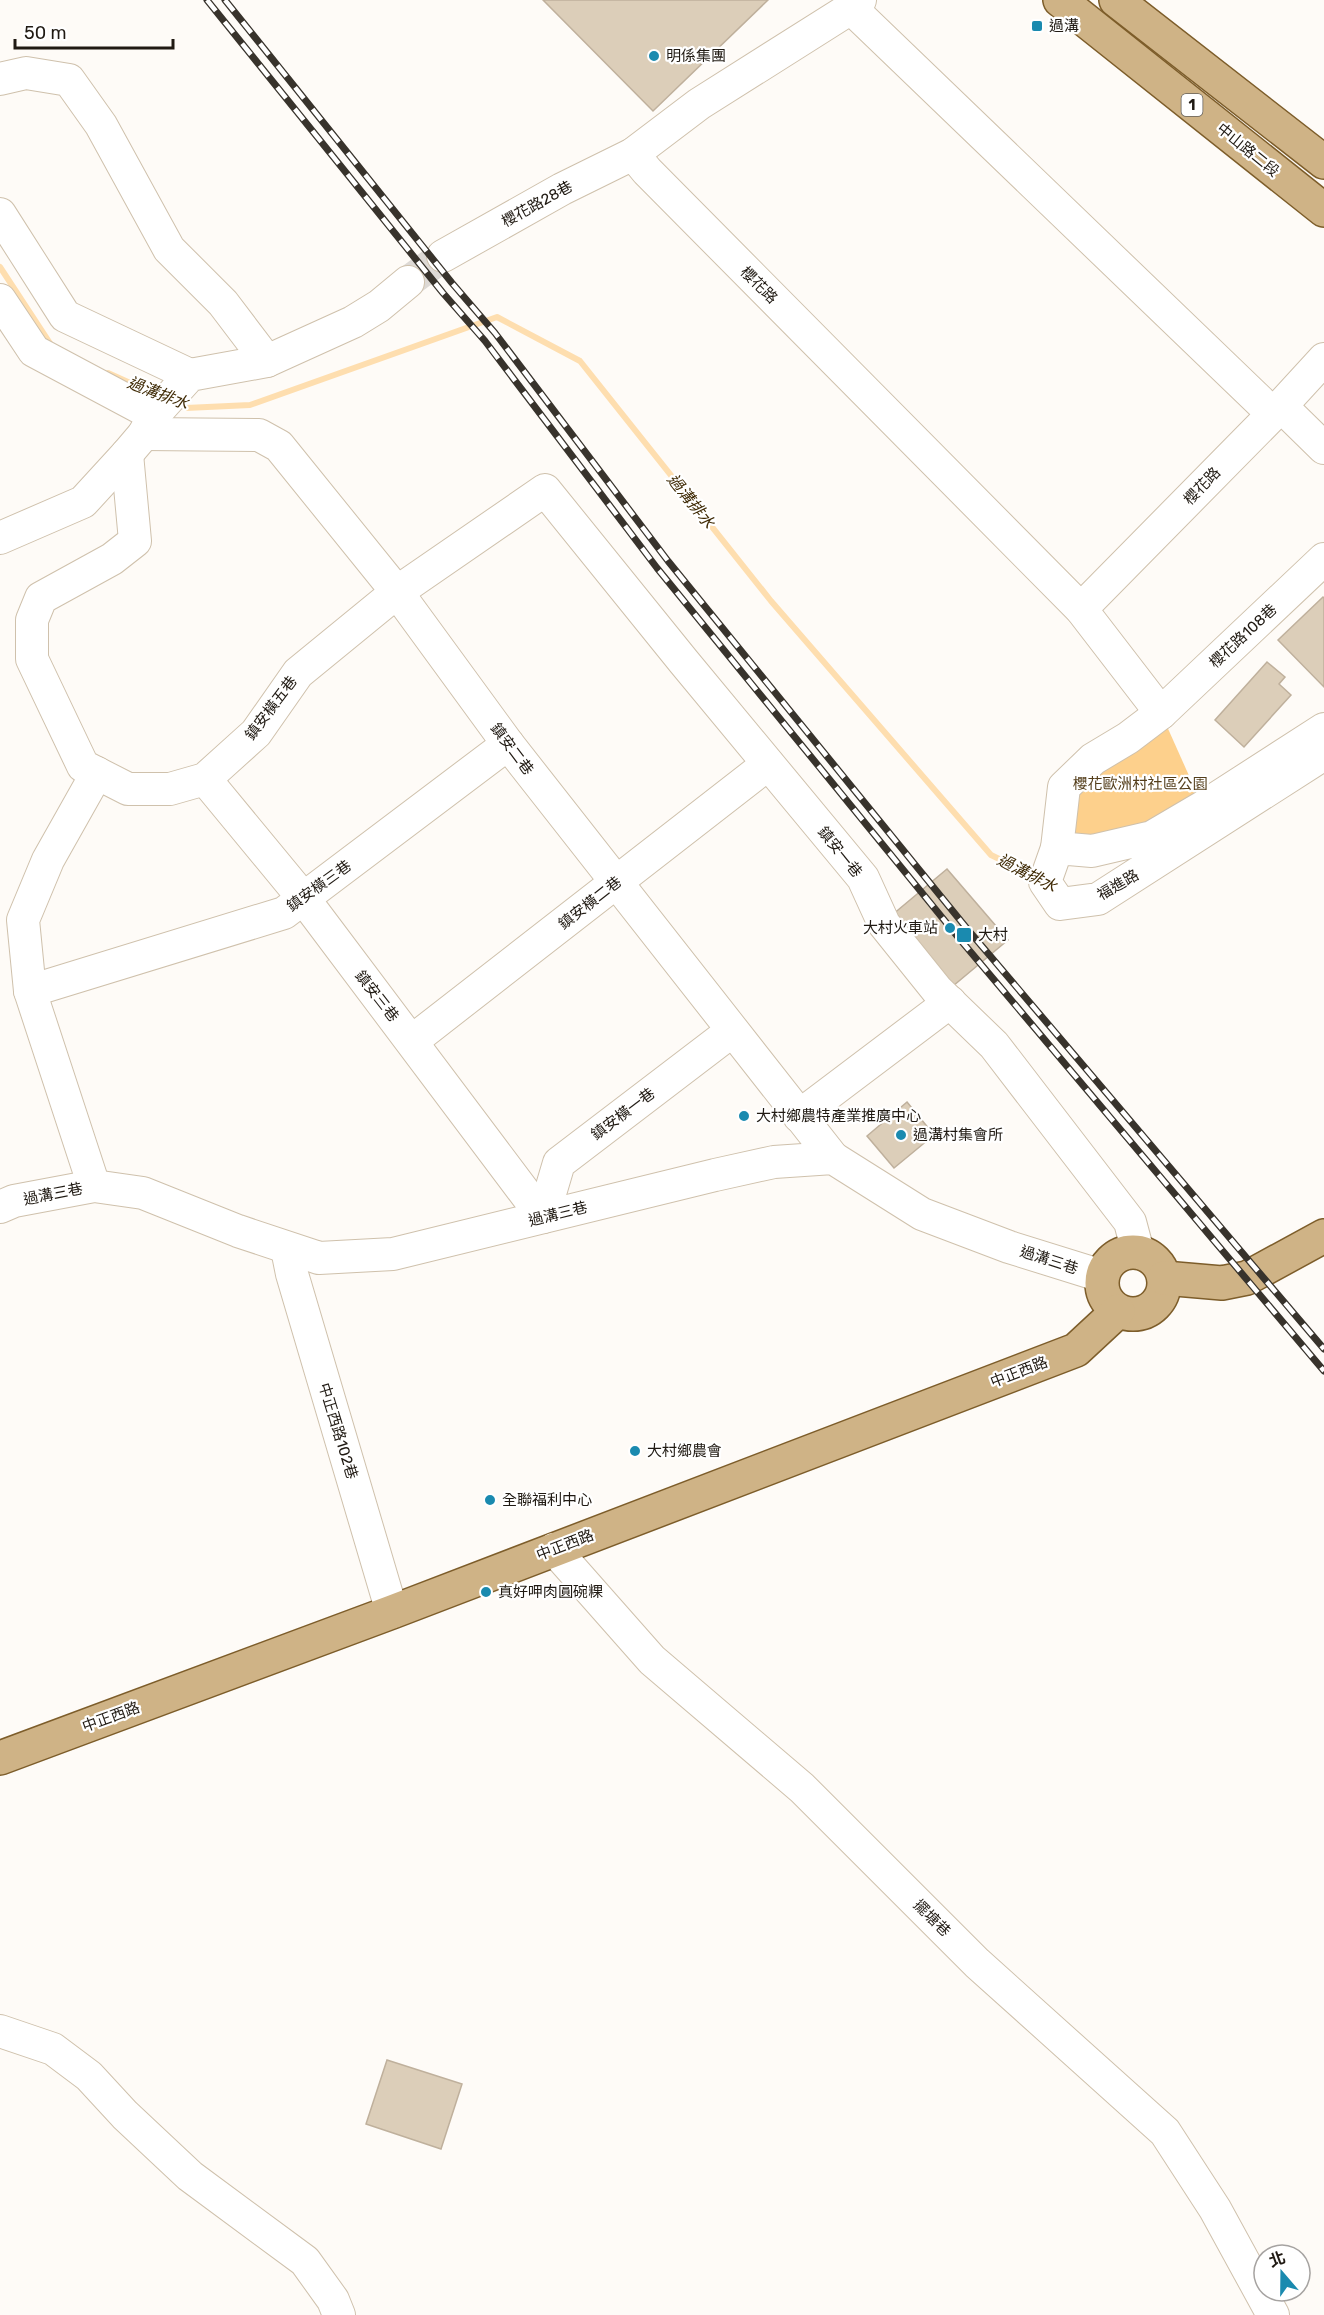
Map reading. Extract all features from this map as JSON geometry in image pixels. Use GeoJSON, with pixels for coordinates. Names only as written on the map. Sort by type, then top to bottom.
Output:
{"type":"FeatureCollection","features":[{"type":"Feature","properties":{"kind":"main road","name":"中山路二段"},"geometry":{"type":"LineString","coordinates":[[1060,0],[1324,210]]}},
{"type":"Feature","properties":{"kind":"main road","name":"1"},"geometry":{"type":"LineString","coordinates":[[1116,0],[1324,162]]}},
{"type":"Feature","properties":{"kind":"main road"},"geometry":{"type":"LineString","coordinates":[[1164,1278],[1222,1283],[1247,1278],[1324,1236]]}},
{"type":"Feature","properties":{"kind":"main road"},"geometry":{"type":"LineString","coordinates":[[1138,1252],[1155,1260],[1164,1278],[1162,1296],[1148,1311],[1128,1314],[1118,1311],[1109,1304],[1104,1295],[1102,1276],[1111,1260],[1119,1254],[1138,1252]]}},
{"type":"Feature","properties":{"kind":"main road","name":"中正西路"},"geometry":{"type":"LineString","coordinates":[[0,1758],[392,1612],[1076,1350],[1118,1311]]}},
{"type":"Feature","properties":{"kind":"street"},"geometry":{"type":"LineString","coordinates":[[633,154],[699,104],[856,4],[1277,410],[1324,447]]}},
{"type":"Feature","properties":{"kind":"street"},"geometry":{"type":"LineString","coordinates":[[0,79],[26,73],[69,80],[101,125],[169,249],[223,303],[267,361]]}},
{"type":"Feature","properties":{"kind":"street","name":"櫻花路28巷"},"geometry":{"type":"LineString","coordinates":[[443,256],[562,189],[633,154]]}},
{"type":"Feature","properties":{"kind":"street","name":"櫻花路"},"geometry":{"type":"LineString","coordinates":[[633,154],[647,171],[1081,609],[1161,713]]}},
{"type":"Feature","properties":{"kind":"street"},"geometry":{"type":"LineString","coordinates":[[0,214],[65,316],[190,375],[267,361],[353,322],[379,306],[408,282]]}},
{"type":"Feature","properties":{"kind":"street"},"geometry":{"type":"LineString","coordinates":[[0,300],[34,351],[142,435]]}},
{"type":"Feature","properties":{"kind":"street","name":"櫻花路"},"geometry":{"type":"LineString","coordinates":[[1081,609],[1277,410],[1324,359]]}},
{"type":"Feature","properties":{"kind":"street"},"geometry":{"type":"LineString","coordinates":[[0,538],[83,502],[142,435],[190,375]]}},
{"type":"Feature","properties":{"kind":"street","name":"鎮安二巷"},"geometry":{"type":"LineString","coordinates":[[142,435],[259,435],[279,446],[398,592],[508,744],[833,1158]]}},
{"type":"Feature","properties":{"kind":"street","name":"鎮安橫五巷"},"geometry":{"type":"LineString","coordinates":[[142,435],[135,542],[112,559],[41,598],[32,620],[32,659],[83,766],[128,789],[170,789],[205,779],[256,733],[298,673],[398,592],[545,490]]}},
{"type":"Feature","properties":{"kind":"street","name":"鎮安一巷"},"geometry":{"type":"LineString","coordinates":[[545,490],[863,878],[884,924],[950,1002],[994,1045],[1130,1222],[1138,1252]]}},
{"type":"Feature","properties":{"kind":"street","name":"櫻花路108巷"},"geometry":{"type":"LineString","coordinates":[[1057,848],[1064,787],[1093,759],[1128,738],[1161,713],[1324,559]]}},
{"type":"Feature","properties":{"kind":"street"},"geometry":{"type":"LineString","coordinates":[[1057,848],[1092,851],[1152,837],[1324,729]]}},
{"type":"Feature","properties":{"kind":"street","name":"鎮安橫三巷"},"geometry":{"type":"LineString","coordinates":[[30,991],[284,913],[508,744]]}},
{"type":"Feature","properties":{"kind":"street","name":"福進路"},"geometry":{"type":"LineString","coordinates":[[1057,848],[1045,882],[1060,904],[1098,899],[1324,754]]}},
{"type":"Feature","properties":{"kind":"street","name":"鎮安橫二巷"},"geometry":{"type":"LineString","coordinates":[[412,1041],[768,764]]}},
{"type":"Feature","properties":{"kind":"street"},"geometry":{"type":"LineString","coordinates":[[94,1186],[30,991],[23,920],[48,860],[97,773]]}},
{"type":"Feature","properties":{"kind":"street","name":"鎮安三巷"},"geometry":{"type":"LineString","coordinates":[[205,779],[304,899],[543,1217]]}},
{"type":"Feature","properties":{"kind":"street"},"geometry":{"type":"LineString","coordinates":[[799,1116],[950,1002]]}},
{"type":"Feature","properties":{"kind":"street","name":"鎮安橫一巷"},"geometry":{"type":"LineString","coordinates":[[543,1217],[559,1162],[732,1031]]}},
{"type":"Feature","properties":{"kind":"street","name":"過溝三巷"},"geometry":{"type":"LineString","coordinates":[[0,1207],[15,1201],[94,1186],[143,1193],[238,1231],[319,1258],[393,1254],[774,1162],[833,1158],[922,1214],[1009,1247],[1102,1276]]}},
{"type":"Feature","properties":{"kind":"street","name":"中正西路102巷"},"geometry":{"type":"LineString","coordinates":[[287,1249],[295,1284],[392,1612]]}},
{"type":"Feature","properties":{"kind":"street","name":"擺塘巷"},"geometry":{"type":"LineString","coordinates":[[554,1549],[652,1660],[802,1788],[976,1963],[1165,2132],[1215,2209],[1273,2315]]}},
{"type":"Feature","properties":{"kind":"street"},"geometry":{"type":"LineString","coordinates":[[0,2031],[53,2049],[89,2076],[125,2115],[190,2176],[305,2261],[333,2300],[339,2315]]}},
{"type":"Feature","properties":{"kind":"green space","name":"櫻花歐洲村社區公園"},"geometry":{"type":"Polygon","coordinates":[[[1161,713],[1203,807],[1057,848],[1064,787],[1161,713]]]}},
{"type":"Feature","properties":{"kind":"building","name":"明係集團"},"geometry":{"type":"Polygon","coordinates":[[[543,0],[768,0],[653,111],[543,0]]]}},
{"type":"Feature","properties":{"kind":"building"},"geometry":{"type":"Polygon","coordinates":[[[1324,598],[1324,687],[1278,640],[1324,598]]]}},
{"type":"Feature","properties":{"kind":"building"},"geometry":{"type":"Polygon","coordinates":[[[1267,662],[1285,677],[1279,684],[1291,695],[1244,747],[1215,720],[1267,662]]]}},
{"type":"Feature","properties":{"kind":"building","name":"大村火車站"},"geometry":{"type":"Polygon","coordinates":[[[947,869],[1008,940],[953,986],[892,915],[947,869]]]}},
{"type":"Feature","properties":{"kind":"building","name":"過溝村集會所"},"geometry":{"type":"Polygon","coordinates":[[[907,1102],[934,1135],[894,1168],[867,1136],[907,1102]]]}},
{"type":"Feature","properties":{"kind":"building"},"geometry":{"type":"Polygon","coordinates":[[[387,2060],[462,2084],[441,2149],[366,2124],[387,2060]]]}},
{"type":"Feature","properties":{"kind":"waterway","name":"過溝排水"},"geometry":{"type":"LineString","coordinates":[[0,267],[53,348]]}},
{"type":"Feature","properties":{"kind":"waterway","name":"過溝排水"},"geometry":{"type":"LineString","coordinates":[[177,403],[186,408],[250,405],[497,317],[580,361],[771,601],[991,855],[1036,877]]}},
{"type":"Feature","properties":{"kind":"waterway","name":"過溝排水"},"geometry":{"type":"LineString","coordinates":[[108,373],[159,396]]}},
{"type":"Feature","properties":{"kind":"tunnel"},"geometry":{"type":"LineString","coordinates":[[408,282],[443,256]]}},
{"type":"Feature","properties":{"kind":"railway"},"geometry":{"type":"LineString","coordinates":[[207,0],[443,293],[485,341],[657,568],[958,937],[1324,1371]]}},
{"type":"Feature","properties":{"kind":"railway"},"geometry":{"type":"LineString","coordinates":[[225,0],[452,283],[495,333],[668,561],[969,931],[1324,1349]]}},
{"type":"Feature","properties":{"kind":"place","name":"過溝"},"geometry":{"type":"Point","coordinates":[1037,26]}},
{"type":"Feature","properties":{"kind":"place","name":"明係集團"},"geometry":{"type":"Point","coordinates":[654,56]}},
{"type":"Feature","properties":{"kind":"place","name":"大村火車站"},"geometry":{"type":"Point","coordinates":[950,928]}},
{"type":"Feature","properties":{"kind":"place","name":"大村"},"geometry":{"type":"Point","coordinates":[964,935]}},
{"type":"Feature","properties":{"kind":"place","name":"大村鄉農特產業推廣中心"},"geometry":{"type":"Point","coordinates":[744,1116]}},
{"type":"Feature","properties":{"kind":"place","name":"過溝村集會所"},"geometry":{"type":"Point","coordinates":[901,1135]}},
{"type":"Feature","properties":{"kind":"place","name":"大村鄉農會"},"geometry":{"type":"Point","coordinates":[635,1451]}},
{"type":"Feature","properties":{"kind":"place","name":"全聯福利中心"},"geometry":{"type":"Point","coordinates":[490,1500]}},
{"type":"Feature","properties":{"kind":"place","name":"真好呷肉圓碗粿"},"geometry":{"type":"Point","coordinates":[486,1592]}}]}
